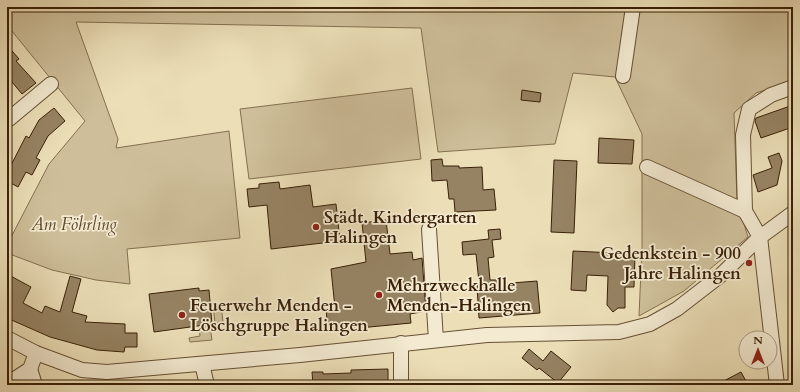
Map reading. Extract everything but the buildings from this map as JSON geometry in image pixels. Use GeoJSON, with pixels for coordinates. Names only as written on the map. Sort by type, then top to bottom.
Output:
{"type":"FeatureCollection","features":[{"type":"Feature","properties":{"kind":"street"},"geometry":{"type":"LineString","coordinates":[[624,76],[633,7]]}},
{"type":"Feature","properties":{"kind":"street"},"geometry":{"type":"LineString","coordinates":[[8,120],[51,84]]}},
{"type":"Feature","properties":{"kind":"street"},"geometry":{"type":"LineString","coordinates":[[777,385],[760,237],[745,210],[743,135],[749,109],[771,95],[793,87]]}},
{"type":"Feature","properties":{"kind":"street"},"geometry":{"type":"LineString","coordinates":[[647,167],[745,210]]}},
{"type":"Feature","properties":{"kind":"street"},"geometry":{"type":"LineString","coordinates":[[7,338],[36,354],[82,370],[107,372],[202,364],[487,335],[619,332],[650,324],[677,309],[721,275],[760,237],[793,213]]}},
{"type":"Feature","properties":{"kind":"street"},"geometry":{"type":"LineString","coordinates":[[429,229],[436,340]]}},
{"type":"Feature","properties":{"kind":"street"},"geometry":{"type":"LineString","coordinates":[[401,343],[401,385]]}},
{"type":"Feature","properties":{"kind":"street"},"geometry":{"type":"LineString","coordinates":[[7,384],[30,368],[36,354]]}},
{"type":"Feature","properties":{"kind":"street"},"geometry":{"type":"LineString","coordinates":[[202,364],[207,385]]}},
{"type":"Feature","properties":{"kind":"street"},"geometry":{"type":"LineString","coordinates":[[30,368],[35,385]]}},
{"type":"Feature","properties":{"kind":"green space","name":"Am Föhrling"},"geometry":{"type":"Polygon","coordinates":[[[7,7],[793,7],[793,81],[756,93],[734,113],[737,201],[748,237],[684,291],[639,316],[642,247],[642,134],[615,77],[573,73],[555,144],[438,152],[421,28],[76,22],[118,139],[116,148],[229,131],[240,238],[127,249],[130,284],[96,280],[52,270],[7,253],[7,245],[49,164],[85,121],[7,25],[7,7]]]}},
{"type":"Feature","properties":{"kind":"green space"},"geometry":{"type":"Polygon","coordinates":[[[412,88],[421,159],[249,179],[240,109],[412,88]]]}},
{"type":"Feature","properties":{"kind":"green space"},"geometry":{"type":"Polygon","coordinates":[[[221,304],[223,322],[215,323],[213,305],[221,304]]]}},
{"type":"Feature","properties":{"kind":"green space"},"geometry":{"type":"Polygon","coordinates":[[[210,326],[212,340],[190,342],[189,338],[200,336],[199,327],[210,326]]]}},
{"type":"Feature","properties":{"kind":"place","name":"Städt. Kindergarten Halingen"},"geometry":{"type":"Point","coordinates":[316,227]}},
{"type":"Feature","properties":{"kind":"place","name":"Gedenkstein - 900 Jahre Halingen"},"geometry":{"type":"Point","coordinates":[749,263]}},
{"type":"Feature","properties":{"kind":"place","name":"Mehrzweckhalle Menden-Halingen"},"geometry":{"type":"Point","coordinates":[379,295]}},
{"type":"Feature","properties":{"kind":"place","name":"Feuerwehr Menden - Löschgruppe Halingen"},"geometry":{"type":"Point","coordinates":[182,315]}}]}
